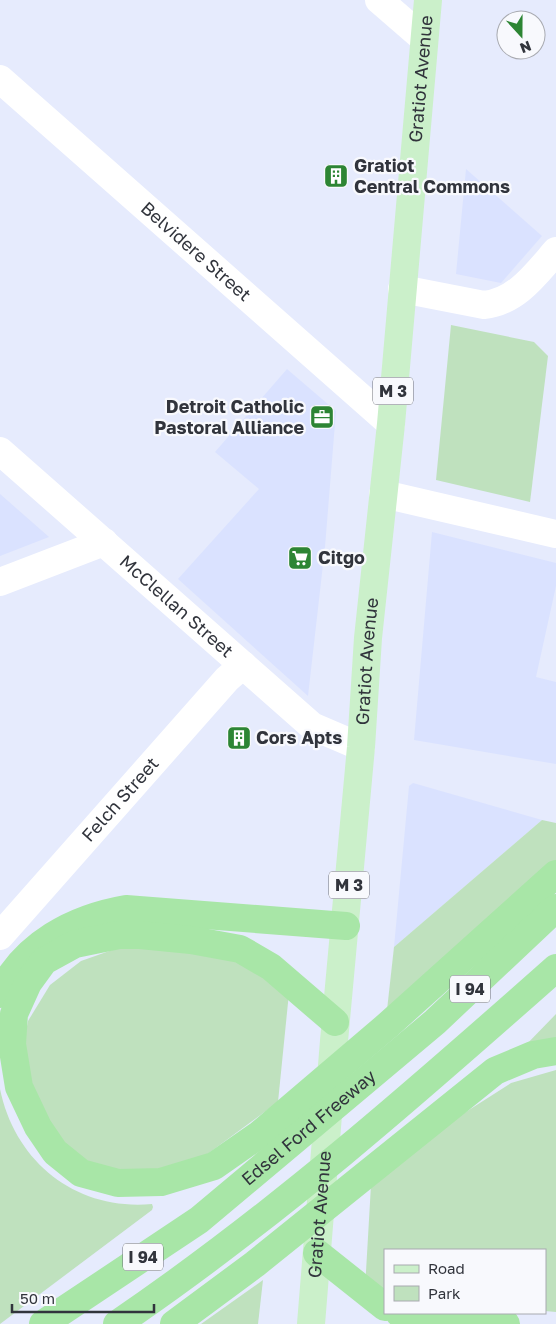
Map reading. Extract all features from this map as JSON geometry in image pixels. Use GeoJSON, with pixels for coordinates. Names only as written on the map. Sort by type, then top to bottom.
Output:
{"type":"FeatureCollection","features":[{"type":"Feature","properties":{"kind":"highway"},"geometry":{"type":"LineString","coordinates":[[334,1032],[271,968],[240,949],[140,934],[119,935],[75,944],[44,960],[28,984],[14,1014],[12,1044],[19,1087],[38,1127],[55,1152],[81,1173],[118,1183],[162,1182],[214,1166],[260,1134],[388,1025],[556,874]]}},
{"type":"Feature","properties":{"kind":"highway","name":"Edsel Ford Freeway"},"geometry":{"type":"LineString","coordinates":[[43,1324],[199,1220],[435,1022],[556,908]]}},
{"type":"Feature","properties":{"kind":"highway"},"geometry":{"type":"LineString","coordinates":[[0,994],[16,969],[46,940],[73,924],[102,913],[126,909],[346,926]]}},
{"type":"Feature","properties":{"kind":"highway","name":"I 94"},"geometry":{"type":"LineString","coordinates":[[118,1324],[304,1185],[456,1058],[556,968]]}},
{"type":"Feature","properties":{"kind":"highway"},"geometry":{"type":"LineString","coordinates":[[174,1324],[255,1264],[495,1071],[533,1055],[556,1051]]}},
{"type":"Feature","properties":{"kind":"highway"},"geometry":{"type":"LineString","coordinates":[[318,1242],[384,1306]]}},
{"type":"Feature","properties":{"kind":"highway"},"geometry":{"type":"LineString","coordinates":[[409,1314],[506,1324]]}},
{"type":"Feature","properties":{"kind":"main road","name":"Gratiot Avenue"},"geometry":{"type":"LineString","coordinates":[[311,1324],[334,1032],[346,926],[361,747],[368,638],[391,424],[428,0]]}},
{"type":"Feature","properties":{"kind":"street"},"geometry":{"type":"LineString","coordinates":[[379,0],[424,39]]}},
{"type":"Feature","properties":{"kind":"street","name":"Belvidere Street"},"geometry":{"type":"LineString","coordinates":[[0,79],[391,424]]}},
{"type":"Feature","properties":{"kind":"street"},"geometry":{"type":"LineString","coordinates":[[402,289],[484,305],[492,304],[510,298],[556,251]]}},
{"type":"Feature","properties":{"kind":"street","name":"McClellan Street"},"geometry":{"type":"LineString","coordinates":[[0,451],[312,726],[361,747]]}},
{"type":"Feature","properties":{"kind":"street"},"geometry":{"type":"LineString","coordinates":[[383,494],[556,534]]}},
{"type":"Feature","properties":{"kind":"street"},"geometry":{"type":"LineString","coordinates":[[0,582],[104,542]]}},
{"type":"Feature","properties":{"kind":"street","name":"Felch Street"},"geometry":{"type":"LineString","coordinates":[[0,936],[227,679],[243,665]]}},
{"type":"Feature","properties":{"kind":"shaded area"},"geometry":{"type":"Polygon","coordinates":[[[466,169],[542,236],[501,283],[456,274],[466,169]]]}},
{"type":"Feature","properties":{"kind":"shaded area"},"geometry":{"type":"Polygon","coordinates":[[[287,369],[336,411],[325,547],[308,696],[178,579],[259,489],[215,452],[287,369]]]}},
{"type":"Feature","properties":{"kind":"shaded area"},"geometry":{"type":"Polygon","coordinates":[[[0,494],[49,537],[0,556],[0,494]]]}},
{"type":"Feature","properties":{"kind":"shaded area"},"geometry":{"type":"Polygon","coordinates":[[[432,532],[556,563],[556,586],[536,677],[556,682],[556,764],[414,740],[432,532]]]}},
{"type":"Feature","properties":{"kind":"shaded area"},"geometry":{"type":"Polygon","coordinates":[[[413,783],[542,820],[394,947],[409,786],[413,783]]]}},
{"type":"Feature","properties":{"kind":"green space"},"geometry":{"type":"Polygon","coordinates":[[[451,325],[534,342],[548,356],[530,502],[436,480],[451,325]]]}},
{"type":"Feature","properties":{"kind":"green space"},"geometry":{"type":"Polygon","coordinates":[[[542,820],[556,823],[556,861],[387,1010],[394,947],[542,820]]]}},
{"type":"Feature","properties":{"kind":"green space"},"geometry":{"type":"Polygon","coordinates":[[[138,947],[275,962],[291,973],[278,1102],[202,1158],[144,1176],[85,1164],[47,1128],[22,1053],[28,1021],[50,985],[81,961],[115,949],[138,947]]]}},
{"type":"Feature","properties":{"kind":"green space"},"geometry":{"type":"Polygon","coordinates":[[[556,1014],[556,1046],[523,1048],[556,1014]]]}},
{"type":"Feature","properties":{"kind":"green space"},"geometry":{"type":"Polygon","coordinates":[[[556,1070],[556,1312],[546,1311],[546,1249],[384,1249],[384,1298],[365,1289],[371,1185],[447,1124],[511,1083],[556,1070]]]}},
{"type":"Feature","properties":{"kind":"green space"},"geometry":{"type":"Polygon","coordinates":[[[0,1089],[8,1115],[19,1139],[35,1159],[53,1176],[74,1190],[98,1199],[124,1204],[152,1204],[153,1207],[152,1210],[0,1324],[0,1089]]]}},
{"type":"Feature","properties":{"kind":"green space"},"geometry":{"type":"Polygon","coordinates":[[[263,1280],[258,1324],[201,1324],[263,1280]]]}},
{"type":"Feature","properties":{"kind":"place","name":"Gratiot Central Commons"},"geometry":{"type":"Point","coordinates":[336,176]}},
{"type":"Feature","properties":{"kind":"place","name":"Detroit Catholic Pastoral Alliance"},"geometry":{"type":"Point","coordinates":[322,417]}},
{"type":"Feature","properties":{"kind":"place","name":"Citgo"},"geometry":{"type":"Point","coordinates":[300,558]}},
{"type":"Feature","properties":{"kind":"place","name":"Cors Apts"},"geometry":{"type":"Point","coordinates":[239,738]}}]}
